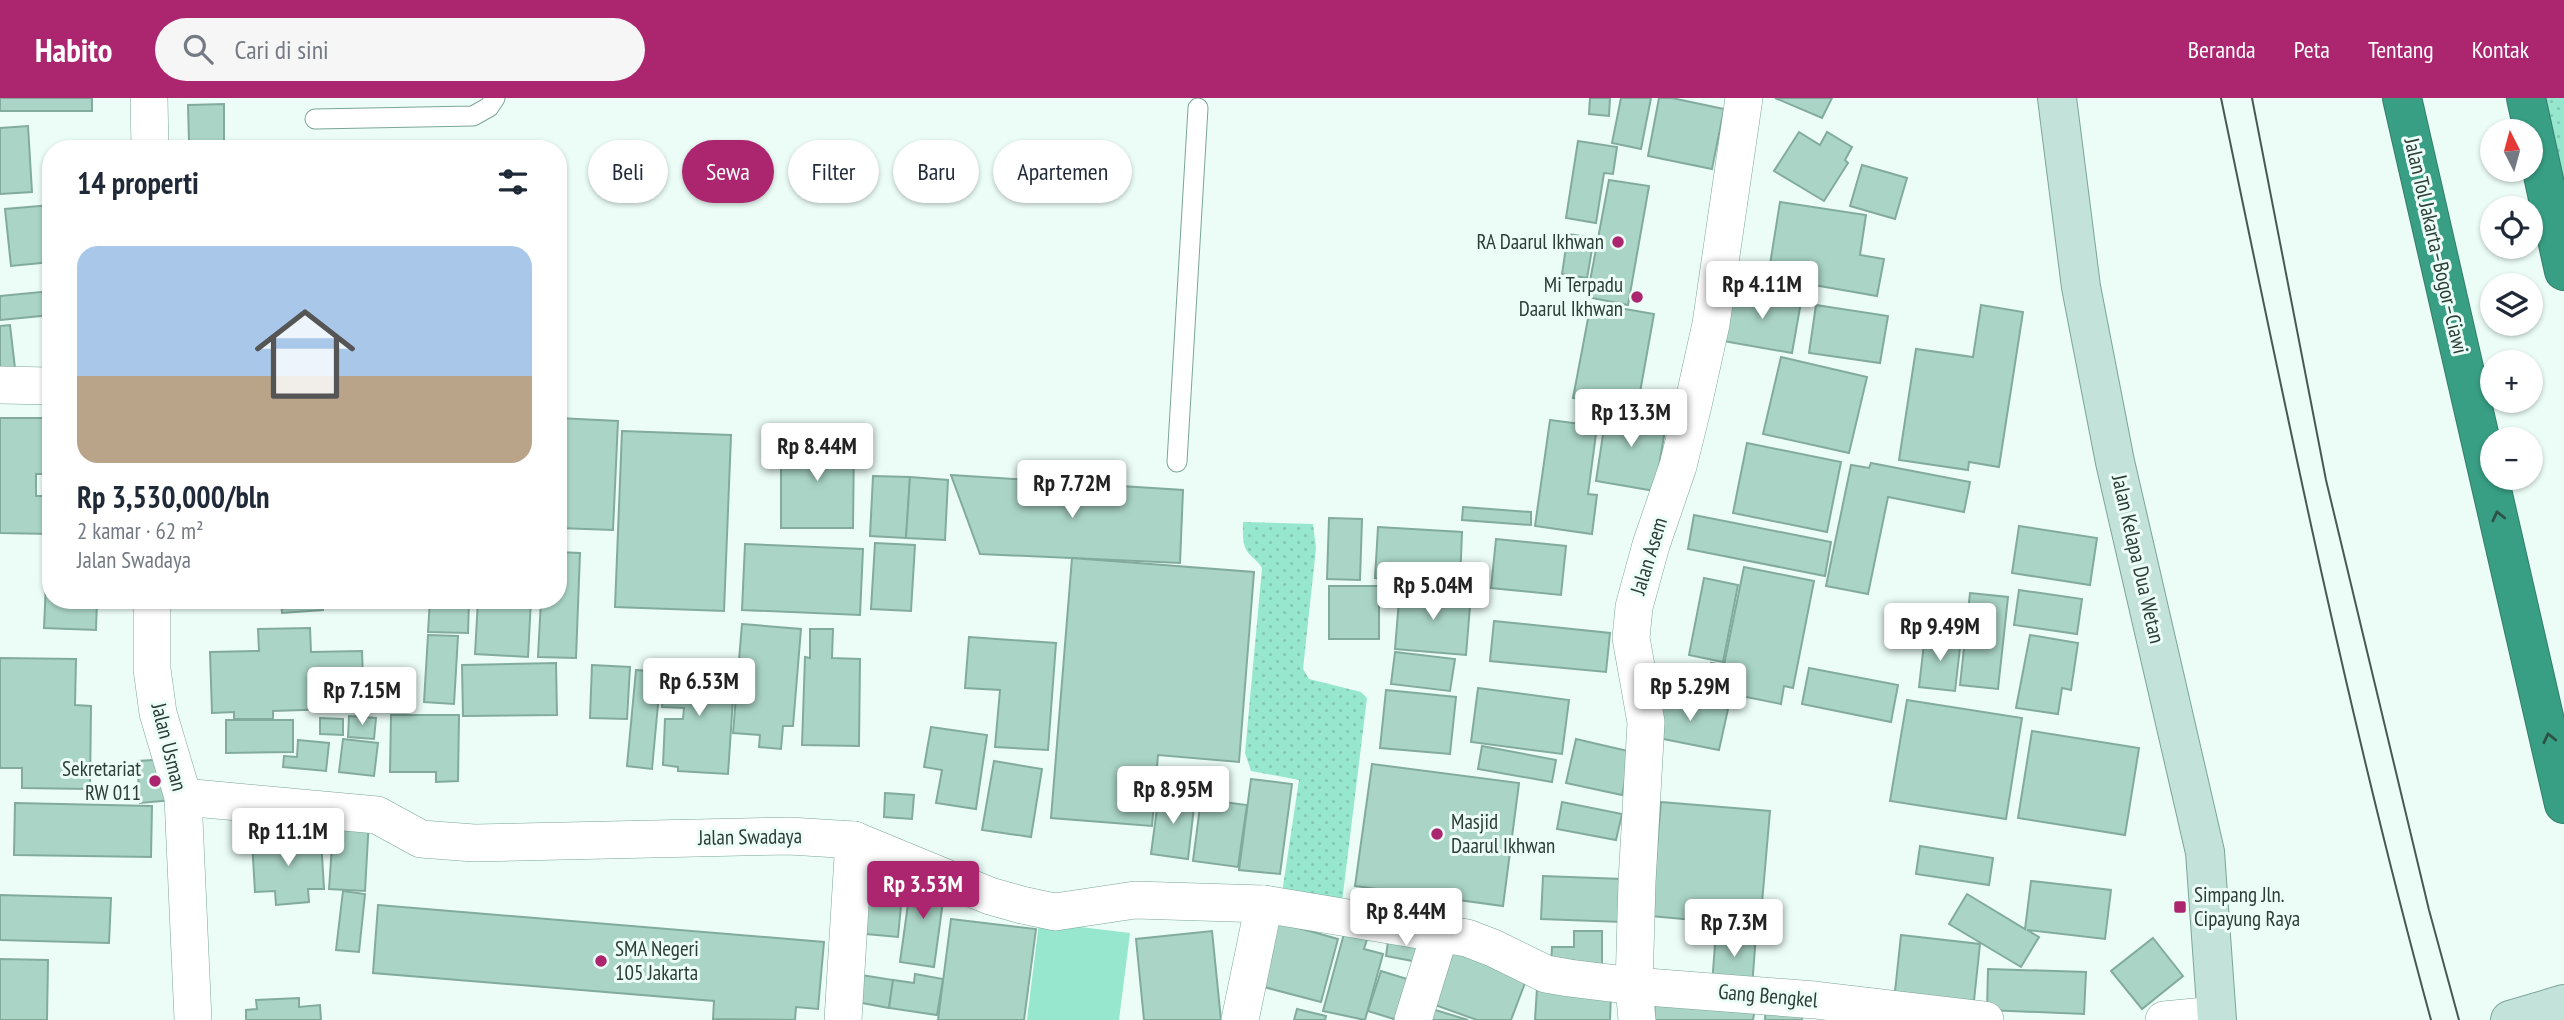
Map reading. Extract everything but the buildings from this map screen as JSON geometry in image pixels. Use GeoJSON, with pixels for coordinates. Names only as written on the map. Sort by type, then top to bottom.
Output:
{"type":"FeatureCollection","features":[{"type":"Feature","properties":{"kind":"highway","name":"Jalan Tol Jakarta–Bogor–Ciawi"},"geometry":{"type":"LineString","coordinates":[[2402,98],[2564,804]]}},
{"type":"Feature","properties":{"kind":"highway"},"geometry":{"type":"LineString","coordinates":[[2526,98],[2564,271]]}},
{"type":"Feature","properties":{"kind":"street"},"geometry":{"type":"LineString","coordinates":[[149,98],[150,140]]}},
{"type":"Feature","properties":{"kind":"street","name":"Jalan Asem"},"geometry":{"type":"LineString","coordinates":[[1636,1003],[1636,882],[1646,722],[1631,638],[1634,607],[1651,545],[1678,466],[1711,324],[1744,98]]}},
{"type":"Feature","properties":{"kind":"street","name":"Jalan Kelapa Dua Wetan"},"geometry":{"type":"LineString","coordinates":[[2057,98],[2081,287],[2115,462],[2205,852],[2217,1018]]}},
{"type":"Feature","properties":{"kind":"street"},"geometry":{"type":"LineString","coordinates":[[0,385],[42,386]]}},
{"type":"Feature","properties":{"kind":"street","name":"Jalan Usman"},"geometry":{"type":"LineString","coordinates":[[152,609],[152,669],[158,713],[183,797],[193,1020]]}},
{"type":"Feature","properties":{"kind":"street","name":"Jalan Swadaya"},"geometry":{"type":"LineString","coordinates":[[183,797],[376,815],[421,839],[461,842],[789,836],[854,840],[990,896],[1055,912],[1135,900],[1264,904],[1466,938],[1546,974],[1636,1003]]}},
{"type":"Feature","properties":{"kind":"street"},"geometry":{"type":"LineString","coordinates":[[843,1020],[854,840]]}},
{"type":"Feature","properties":{"kind":"street"},"geometry":{"type":"LineString","coordinates":[[1240,1020],[1264,904]]}},
{"type":"Feature","properties":{"kind":"street"},"geometry":{"type":"LineString","coordinates":[[1413,1020],[1440,933]]}},
{"type":"Feature","properties":{"kind":"street","name":"Gang Bengkel"},"geometry":{"type":"LineString","coordinates":[[1636,1003],[1765,995],[1984,1020]]}},
{"type":"Feature","properties":{"kind":"street"},"geometry":{"type":"LineString","coordinates":[[2510,1020],[2564,1004]]}},
{"type":"Feature","properties":{"kind":"street"},"geometry":{"type":"LineString","coordinates":[[2164,1020],[2217,1018]]}},
{"type":"Feature","properties":{"kind":"lane"},"geometry":{"type":"LineString","coordinates":[[315,119],[473,116],[489,107],[495,98]]}},
{"type":"Feature","properties":{"kind":"lane"},"geometry":{"type":"LineString","coordinates":[[1177,462],[1198,108]]}},
{"type":"Feature","properties":{"kind":"green space"},"geometry":{"type":"Polygon","coordinates":[[[2526,98],[2564,98],[2564,271],[2543,175],[2543,119],[2531,119],[2526,98]]]}},
{"type":"Feature","properties":{"kind":"green space"},"geometry":{"type":"Polygon","coordinates":[[[1243,522],[1313,524],[1316,548],[1303,669],[1309,679],[1361,692],[1367,698],[1342,902],[1282,893],[1299,780],[1251,771],[1245,753],[1262,568],[1245,548],[1243,522]]]}},
{"type":"Feature","properties":{"kind":"green space"},"geometry":{"type":"Polygon","coordinates":[[[1039,922],[1130,933],[1119,1020],[1027,1020],[1039,922]]]}},
{"type":"Feature","properties":{"kind":"tram line"},"geometry":{"type":"LineString","coordinates":[[2221,98],[2345,676],[2431,1020]]}},
{"type":"Feature","properties":{"kind":"tram line"},"geometry":{"type":"LineString","coordinates":[[2252,98],[2326,480],[2429,910],[2459,1020]]}},
{"type":"Feature","properties":{"kind":"place","name":"RA Daarul Ikhwan"},"geometry":{"type":"Point","coordinates":[1618,242]}},
{"type":"Feature","properties":{"kind":"place","name":"Mi Terpadu Daarul Ikhwan"},"geometry":{"type":"Point","coordinates":[1637,297]}},
{"type":"Feature","properties":{"kind":"place","name":"Sekretariat RW 011"},"geometry":{"type":"Point","coordinates":[155,781]}},
{"type":"Feature","properties":{"kind":"place","name":"Masjid Daarul Ikhwan"},"geometry":{"type":"Point","coordinates":[1437,834]}},
{"type":"Feature","properties":{"kind":"place","name":"Simpang Jln. Cipayung Raya"},"geometry":{"type":"Point","coordinates":[2180,907]}},
{"type":"Feature","properties":{"kind":"place","name":"SMA Negeri 105 Jakarta"},"geometry":{"type":"Point","coordinates":[601,961]}}]}
